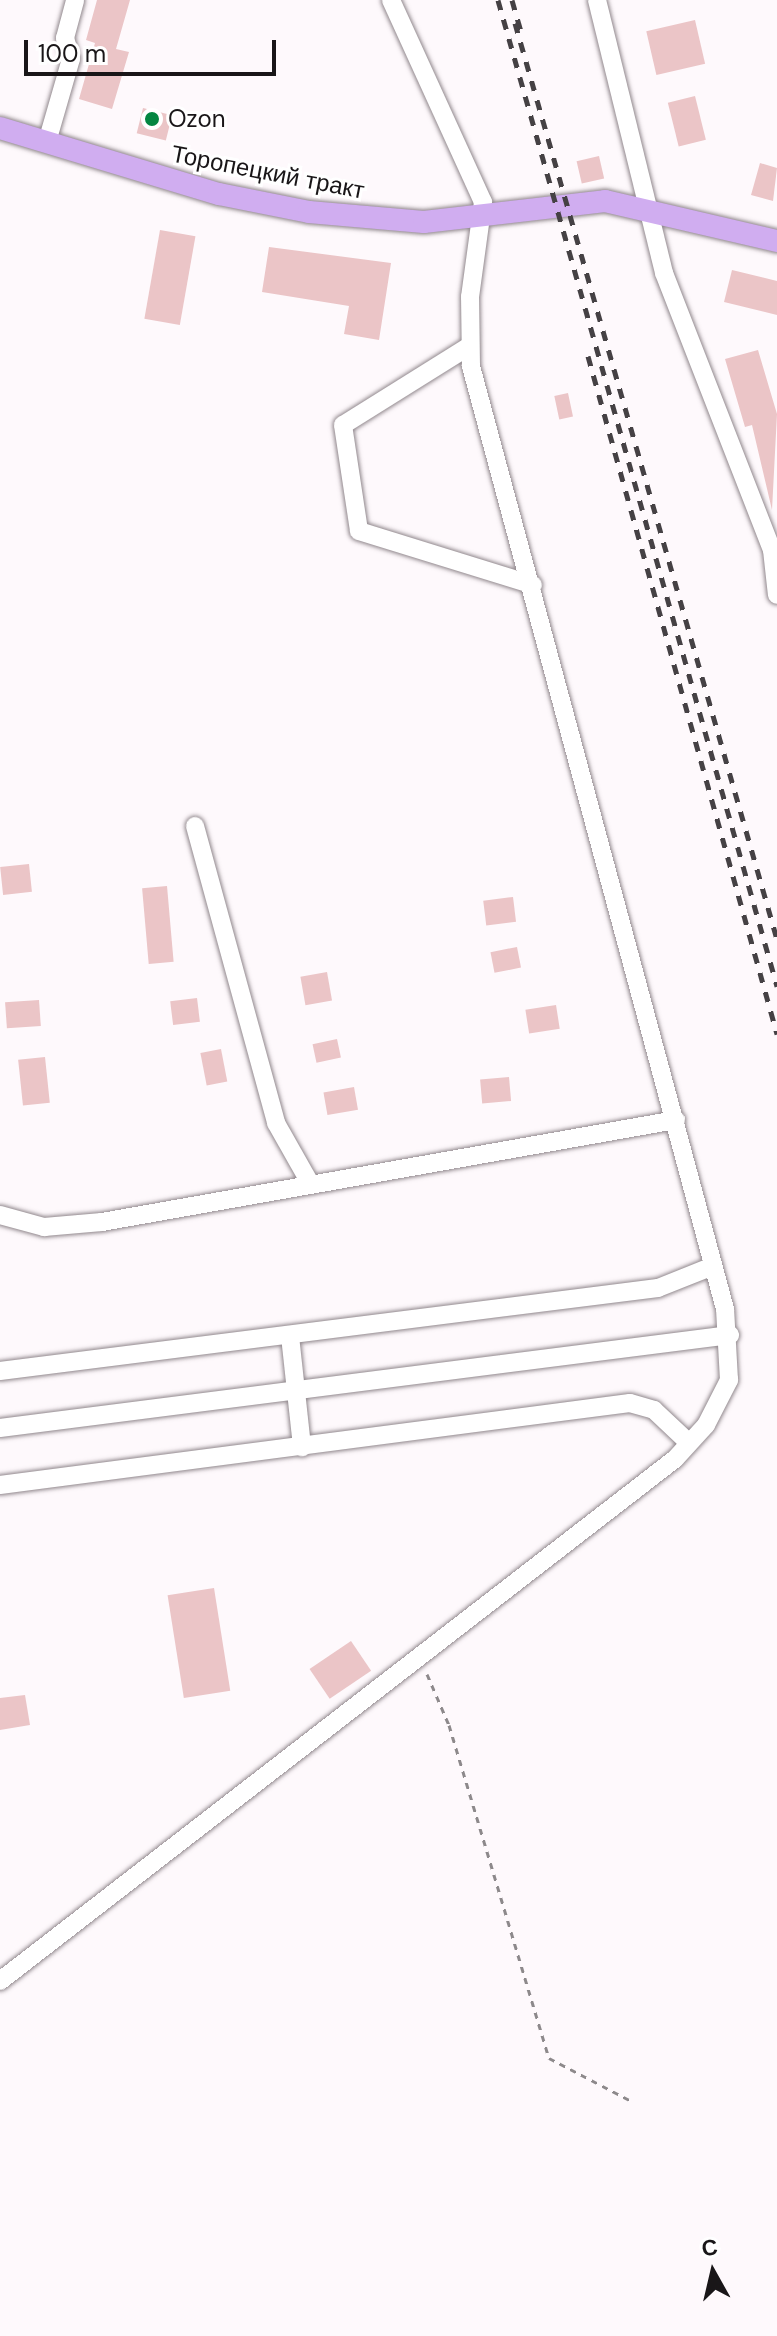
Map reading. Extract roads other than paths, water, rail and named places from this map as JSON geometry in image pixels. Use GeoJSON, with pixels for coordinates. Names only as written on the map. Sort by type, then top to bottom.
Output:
{"type":"FeatureCollection","features":[{"type":"Feature","properties":{"kind":"main road","name":"Торопецкий тракт"},"geometry":{"type":"LineString","coordinates":[[0,128],[309,212],[389,221],[484,216],[571,203],[648,207]]}},
{"type":"Feature","properties":{"kind":"main road"},"geometry":{"type":"LineString","coordinates":[[648,207],[777,241]]}},
{"type":"Feature","properties":{"kind":"street"},"geometry":{"type":"LineString","coordinates":[[47,142],[71,59],[65,38],[75,0]]}},
{"type":"Feature","properties":{"kind":"street"},"geometry":{"type":"LineString","coordinates":[[0,1981],[689,1443],[722,1401],[730,1335],[676,1120],[468,347],[484,216],[479,190],[456,154],[391,0]]}},
{"type":"Feature","properties":{"kind":"street"},"geometry":{"type":"LineString","coordinates":[[597,0],[648,207],[685,332],[716,392],[772,550],[777,595]]}},
{"type":"Feature","properties":{"kind":"street"},"geometry":{"type":"LineString","coordinates":[[468,347],[343,425],[359,531],[533,585]]}},
{"type":"Feature","properties":{"kind":"street"},"geometry":{"type":"LineString","coordinates":[[195,826],[276,1123],[310,1183]]}},
{"type":"Feature","properties":{"kind":"street"},"geometry":{"type":"LineString","coordinates":[[0,1215],[44,1227],[102,1222],[676,1120]]}},
{"type":"Feature","properties":{"kind":"street"},"geometry":{"type":"LineString","coordinates":[[0,1371],[658,1288],[713,1266]]}},
{"type":"Feature","properties":{"kind":"street"},"geometry":{"type":"LineString","coordinates":[[0,1428],[296,1393],[730,1335]]}},
{"type":"Feature","properties":{"kind":"street"},"geometry":{"type":"LineString","coordinates":[[290,1336],[302,1447]]}},
{"type":"Feature","properties":{"kind":"street"},"geometry":{"type":"LineString","coordinates":[[0,1485],[630,1403],[654,1410],[689,1443]]}},
{"type":"Feature","properties":{"kind":"railway"},"geometry":{"type":"LineString","coordinates":[[498,0],[777,986]]}},
{"type":"Feature","properties":{"kind":"railway"},"geometry":{"type":"LineString","coordinates":[[512,0],[521,31]]}},
{"type":"Feature","properties":{"kind":"railway"},"geometry":{"type":"LineString","coordinates":[[515,23],[777,939]]}},
{"type":"Feature","properties":{"kind":"railway"},"geometry":{"type":"LineString","coordinates":[[588,356],[777,1034]]}},
{"type":"Feature","properties":{"kind":"place","name":"Ozon"},"geometry":{"type":"Point","coordinates":[152,119]}}]}
